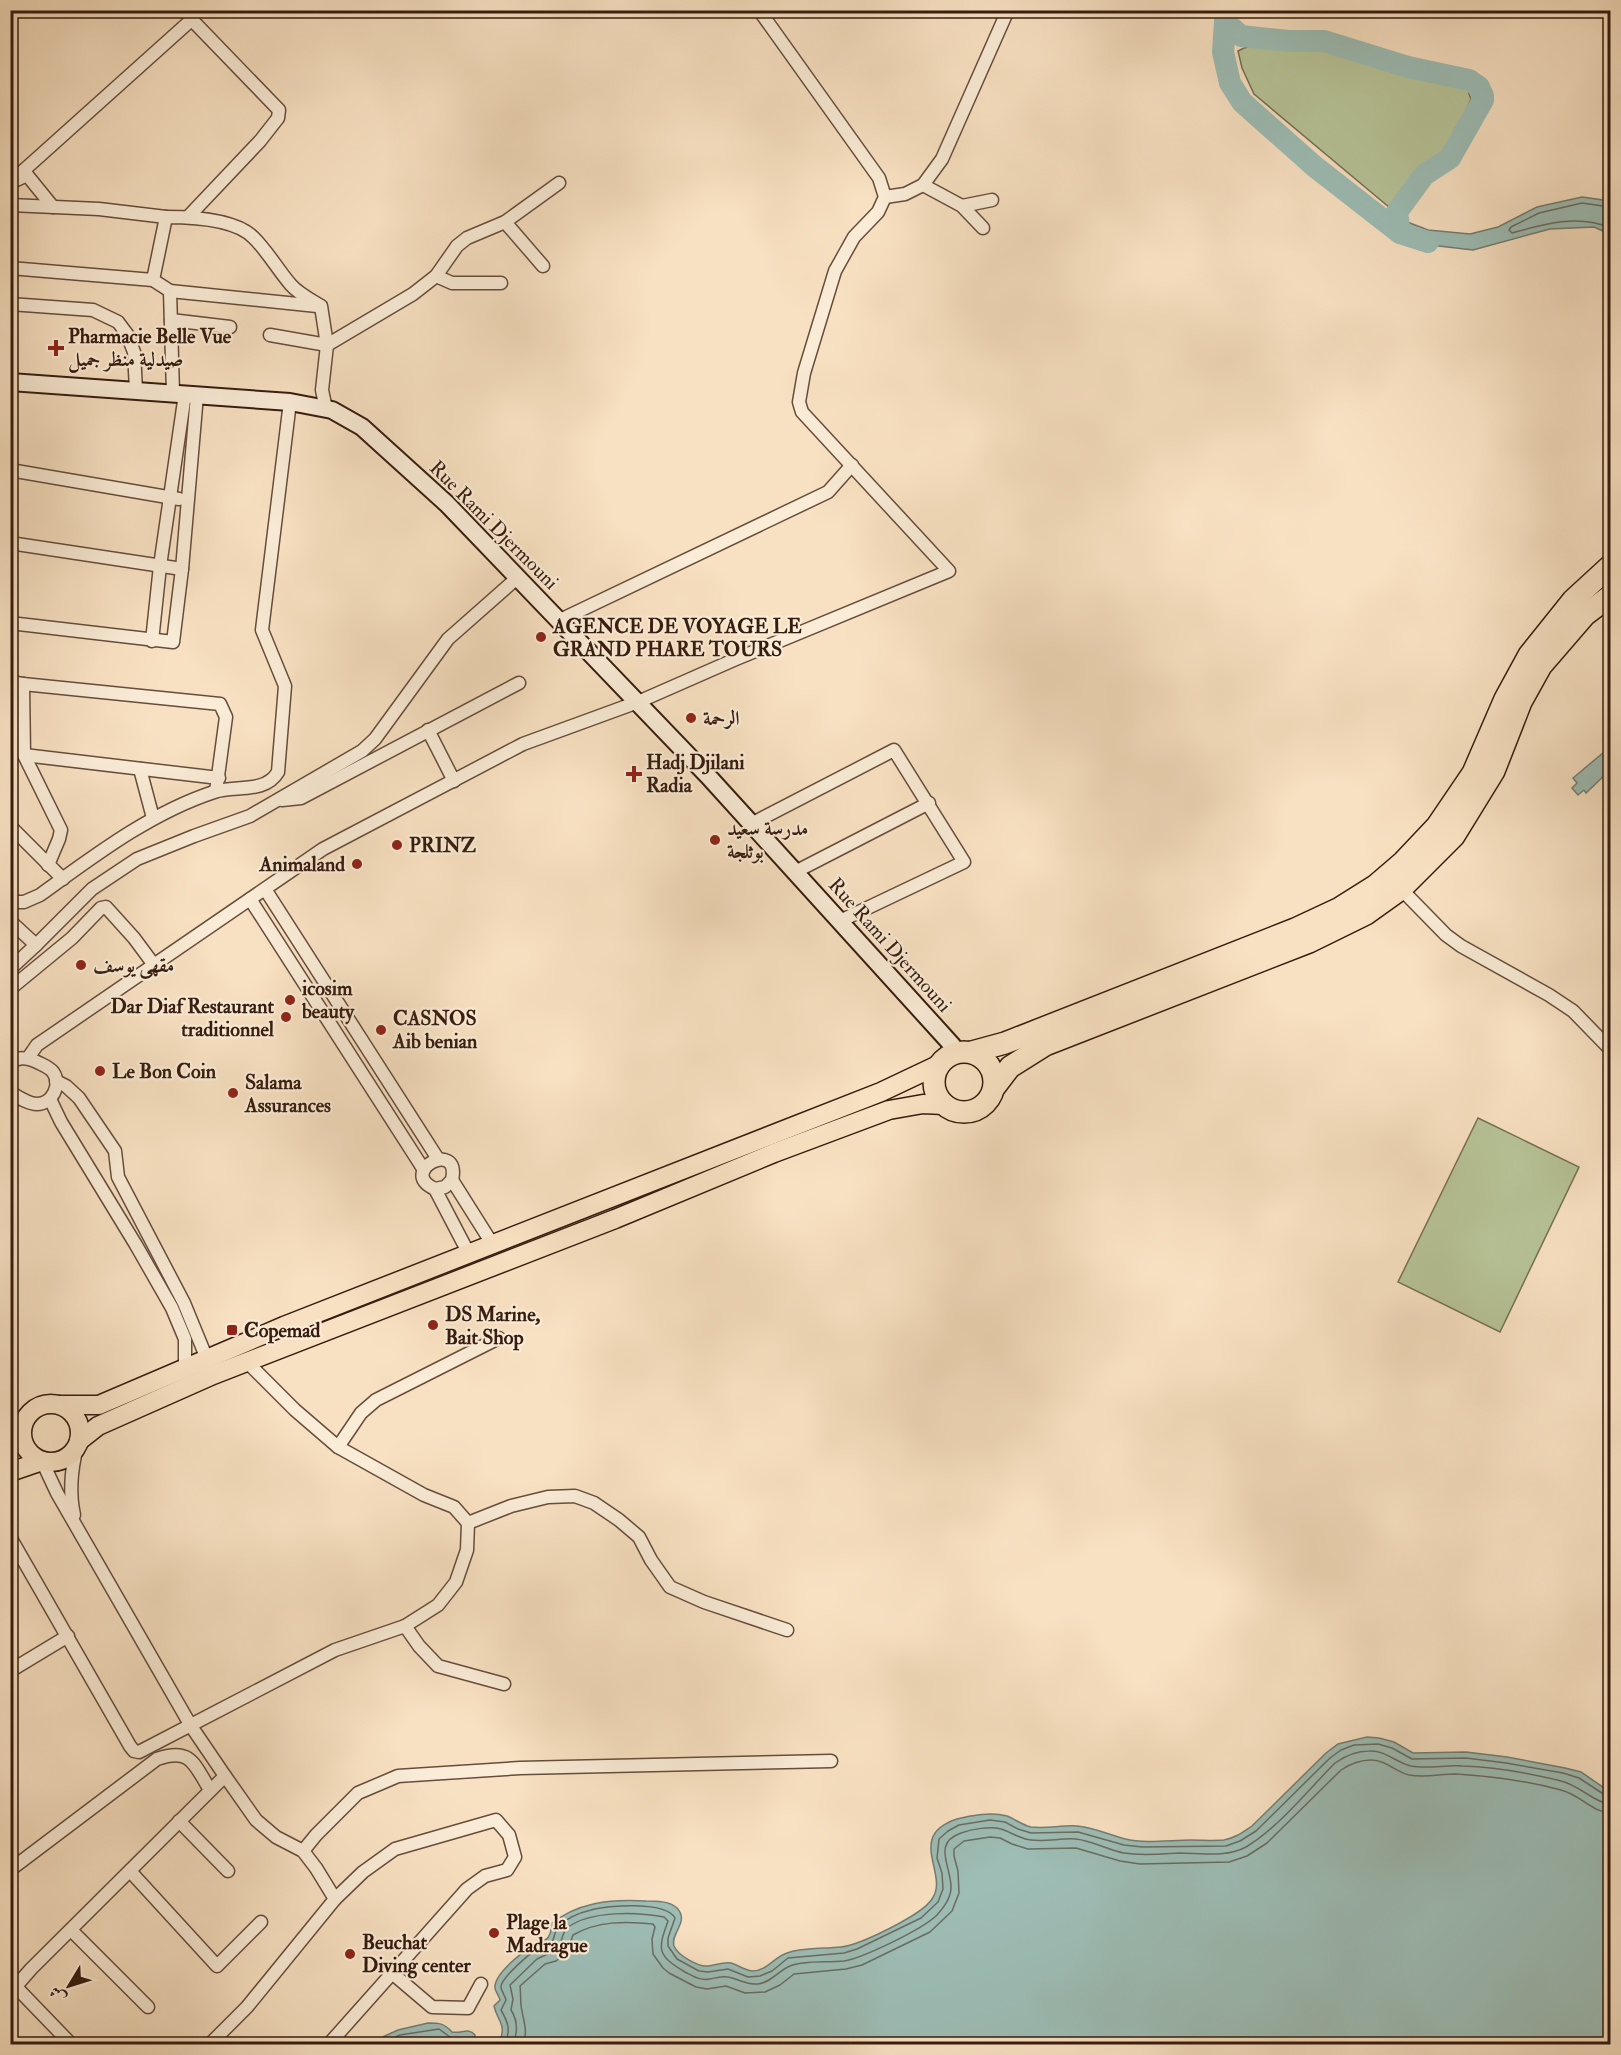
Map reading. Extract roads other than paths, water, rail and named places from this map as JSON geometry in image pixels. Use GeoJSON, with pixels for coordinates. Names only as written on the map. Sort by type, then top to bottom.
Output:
{"type":"FeatureCollection","features":[{"type":"Feature","properties":{"kind":"highway"},"geometry":{"type":"LineString","coordinates":[[964,1052],[981,1056],[988,1062],[995,1079],[990,1098],[983,1106],[974,1111],[963,1112],[944,1105],[937,1096],[934,1075],[938,1065],[946,1057],[964,1052],[1005,1043],[1295,929],[1340,908],[1375,886],[1403,862],[1437,826],[1473,773],[1506,699],[1529,655],[1573,600],[1611,567]]}},
{"type":"Feature","properties":{"kind":"highway"},"geometry":{"type":"LineString","coordinates":[[994,1088],[1010,1067],[1046,1045],[1309,942],[1366,914],[1401,889],[1454,836],[1494,771],[1521,702],[1541,666],[1585,615],[1611,596]]}},
{"type":"Feature","properties":{"kind":"main road","name":"Rue Rami Djermouni"},"geometry":{"type":"LineString","coordinates":[[10,382],[290,402],[332,410],[362,427],[447,504],[638,702],[952,1045],[964,1052]]}},
{"type":"Feature","properties":{"kind":"main road"},"geometry":{"type":"LineString","coordinates":[[10,1443],[31,1412],[39,1406],[50,1404],[99,1405],[284,1326],[881,1092],[938,1065]]}},
{"type":"Feature","properties":{"kind":"main road"},"geometry":{"type":"LineString","coordinates":[[10,1472],[42,1461],[53,1462],[64,1459],[98,1426],[246,1361],[615,1219],[774,1153],[889,1110],[923,1104],[944,1105]]}},
{"type":"Feature","properties":{"kind":"main road"},"geometry":{"type":"LineString","coordinates":[[60,1405],[74,1415],[80,1432],[78,1444]]}},
{"type":"Feature","properties":{"kind":"main road"},"geometry":{"type":"LineString","coordinates":[[25,1421],[23,1428],[25,1444],[35,1457],[42,1461]]}},
{"type":"Feature","properties":{"kind":"street"},"geometry":{"type":"LineString","coordinates":[[28,1058],[37,1045],[323,849],[524,744],[638,702],[949,571],[802,412],[799,402],[804,373],[836,271],[855,237],[878,212],[885,197],[879,178],[759,10]]}},
{"type":"Feature","properties":{"kind":"street"},"geometry":{"type":"LineString","coordinates":[[885,197],[905,194],[923,185],[942,159],[1008,10]]}},
{"type":"Feature","properties":{"kind":"street"},"geometry":{"type":"LineString","coordinates":[[52,207],[23,171],[189,22],[194,22],[279,110],[278,118],[260,141],[188,217]]}},
{"type":"Feature","properties":{"kind":"street"},"geometry":{"type":"LineString","coordinates":[[10,183],[27,175]]}},
{"type":"Feature","properties":{"kind":"street"},"geometry":{"type":"LineString","coordinates":[[270,335],[327,345],[413,294],[436,276],[457,246],[467,238],[505,222],[559,183]]}},
{"type":"Feature","properties":{"kind":"street"},"geometry":{"type":"LineString","coordinates":[[923,185],[962,206],[983,228]]}},
{"type":"Feature","properties":{"kind":"street"},"geometry":{"type":"LineString","coordinates":[[962,206],[992,200]]}},
{"type":"Feature","properties":{"kind":"street"},"geometry":{"type":"LineString","coordinates":[[10,205],[99,209],[166,217],[188,217],[238,227],[253,236],[292,286],[321,306],[327,345],[322,390],[326,409]]}},
{"type":"Feature","properties":{"kind":"street"},"geometry":{"type":"LineString","coordinates":[[153,280],[166,217]]}},
{"type":"Feature","properties":{"kind":"street"},"geometry":{"type":"LineString","coordinates":[[505,222],[543,266]]}},
{"type":"Feature","properties":{"kind":"street"},"geometry":{"type":"LineString","coordinates":[[10,268],[153,280],[170,291],[321,306]]}},
{"type":"Feature","properties":{"kind":"street"},"geometry":{"type":"LineString","coordinates":[[436,276],[452,283],[501,283]]}},
{"type":"Feature","properties":{"kind":"street"},"geometry":{"type":"LineString","coordinates":[[10,622],[173,642],[187,500],[185,394],[171,320],[170,291]]}},
{"type":"Feature","properties":{"kind":"street"},"geometry":{"type":"LineString","coordinates":[[10,304],[93,310],[118,322],[127,334],[134,352],[136,390]]}},
{"type":"Feature","properties":{"kind":"street"},"geometry":{"type":"LineString","coordinates":[[171,320],[230,327]]}},
{"type":"Feature","properties":{"kind":"street"},"geometry":{"type":"LineString","coordinates":[[152,641],[160,566],[185,394]]}},
{"type":"Feature","properties":{"kind":"street"},"geometry":{"type":"LineString","coordinates":[[10,902],[24,902],[40,896],[153,818],[216,792],[257,787],[273,780],[278,772],[285,686],[262,630],[290,402]]}},
{"type":"Feature","properties":{"kind":"street"},"geometry":{"type":"LineString","coordinates":[[558,621],[828,492],[852,465]]}},
{"type":"Feature","properties":{"kind":"street"},"geometry":{"type":"LineString","coordinates":[[10,470],[187,500]]}},
{"type":"Feature","properties":{"kind":"street"},"geometry":{"type":"LineString","coordinates":[[10,543],[182,569]]}},
{"type":"Feature","properties":{"kind":"street"},"geometry":{"type":"LineString","coordinates":[[10,969],[92,889],[137,859],[250,816],[362,751],[375,739],[448,639],[517,578]]}},
{"type":"Feature","properties":{"kind":"street"},"geometry":{"type":"LineString","coordinates":[[48,865],[61,830],[24,755],[17,683],[220,704],[226,717],[216,792]]}},
{"type":"Feature","properties":{"kind":"street"},"geometry":{"type":"LineString","coordinates":[[278,800],[301,798],[519,683]]}},
{"type":"Feature","properties":{"kind":"street"},"geometry":{"type":"LineString","coordinates":[[428,730],[453,781]]}},
{"type":"Feature","properties":{"kind":"street"},"geometry":{"type":"LineString","coordinates":[[751,824],[894,750],[964,862],[840,921]]}},
{"type":"Feature","properties":{"kind":"street"},"geometry":{"type":"LineString","coordinates":[[24,755],[219,778]]}},
{"type":"Feature","properties":{"kind":"street"},"geometry":{"type":"LineString","coordinates":[[140,769],[153,818]]}},
{"type":"Feature","properties":{"kind":"street"},"geometry":{"type":"LineString","coordinates":[[795,872],[928,803]]}},
{"type":"Feature","properties":{"kind":"street"},"geometry":{"type":"LineString","coordinates":[[10,826],[63,879]]}},
{"type":"Feature","properties":{"kind":"street"},"geometry":{"type":"LineString","coordinates":[[265,889],[438,1159]]}},
{"type":"Feature","properties":{"kind":"street"},"geometry":{"type":"LineString","coordinates":[[1401,889],[1446,935],[1573,1011],[1611,1049]]}},
{"type":"Feature","properties":{"kind":"street"},"geometry":{"type":"LineString","coordinates":[[250,899],[424,1170]]}},
{"type":"Feature","properties":{"kind":"street"},"geometry":{"type":"LineString","coordinates":[[10,989],[72,938],[100,908],[106,907],[134,938],[154,965]]}},
{"type":"Feature","properties":{"kind":"street"},"geometry":{"type":"LineString","coordinates":[[10,921],[36,945]]}},
{"type":"Feature","properties":{"kind":"street"},"geometry":{"type":"LineString","coordinates":[[317,971],[320,1006]]}},
{"type":"Feature","properties":{"kind":"street"},"geometry":{"type":"LineString","coordinates":[[10,1063],[20,1058],[28,1058],[49,1068],[56,1081],[56,1090],[50,1099],[41,1103],[33,1104],[10,1092]]}},
{"type":"Feature","properties":{"kind":"street"},"geometry":{"type":"LineString","coordinates":[[56,1081],[66,1086],[79,1098],[115,1151],[120,1181],[184,1303],[207,1359]]}},
{"type":"Feature","properties":{"kind":"street"},"geometry":{"type":"LineString","coordinates":[[50,1099],[61,1122],[172,1308],[185,1339],[185,1368]]}},
{"type":"Feature","properties":{"kind":"street"},"geometry":{"type":"LineString","coordinates":[[435,1189],[445,1187],[452,1180],[453,1175],[450,1165],[438,1159],[429,1162],[423,1174],[427,1183],[435,1189],[470,1254]]}},
{"type":"Feature","properties":{"kind":"street"},"geometry":{"type":"LineString","coordinates":[[452,1180],[493,1245]]}},
{"type":"Feature","properties":{"kind":"street"},"geometry":{"type":"LineString","coordinates":[[338,1447],[361,1413],[376,1400],[499,1338]]}},
{"type":"Feature","properties":{"kind":"street"},"geometry":{"type":"LineString","coordinates":[[10,1537],[134,1751],[139,1752],[335,1650],[405,1626],[438,1605],[456,1582],[467,1550],[468,1523],[454,1507],[424,1495],[338,1447],[295,1410],[246,1361]]}},
{"type":"Feature","properties":{"kind":"street"},"geometry":{"type":"LineString","coordinates":[[78,1444],[72,1463],[71,1496],[78,1528]]}},
{"type":"Feature","properties":{"kind":"street"},"geometry":{"type":"LineString","coordinates":[[42,1461],[57,1493],[191,1726],[256,1820],[276,1837],[303,1851],[335,1899]]}},
{"type":"Feature","properties":{"kind":"street"},"geometry":{"type":"LineString","coordinates":[[468,1523],[511,1506],[548,1497],[574,1496],[594,1503],[639,1537],[651,1560],[670,1587],[704,1602],[787,1630]]}},
{"type":"Feature","properties":{"kind":"street"},"geometry":{"type":"LineString","coordinates":[[405,1626],[419,1646],[438,1666],[504,1684]]}},
{"type":"Feature","properties":{"kind":"street"},"geometry":{"type":"LineString","coordinates":[[10,1671],[68,1636]]}},
{"type":"Feature","properties":{"kind":"street"},"geometry":{"type":"LineString","coordinates":[[10,1870],[157,1759],[174,1753],[191,1759],[210,1790]]}},
{"type":"Feature","properties":{"kind":"street"},"geometry":{"type":"LineString","coordinates":[[303,1851],[358,1793],[398,1776],[520,1768],[831,1761]]}},
{"type":"Feature","properties":{"kind":"street"},"geometry":{"type":"LineString","coordinates":[[71,2044],[13,1990],[225,1776]]}},
{"type":"Feature","properties":{"kind":"street"},"geometry":{"type":"LineString","coordinates":[[210,2044],[247,2007],[335,1899],[363,1872],[395,1849],[496,1820],[509,1835],[514,1857],[507,1870],[485,1876],[467,1889],[330,2044]]}},
{"type":"Feature","properties":{"kind":"street"},"geometry":{"type":"LineString","coordinates":[[179,1821],[228,1871]]}},
{"type":"Feature","properties":{"kind":"street"},"geometry":{"type":"LineString","coordinates":[[130,1871],[217,1966],[261,1922]]}},
{"type":"Feature","properties":{"kind":"street"},"geometry":{"type":"LineString","coordinates":[[71,1930],[148,2007]]}},
{"type":"Feature","properties":{"kind":"street"},"geometry":{"type":"LineString","coordinates":[[392,1973],[432,2007],[468,2008],[481,1984]]}},
{"type":"Feature","properties":{"kind":"water"},"geometry":{"type":"Polygon","coordinates":[[[1582,197],[1610,201],[1610,234],[1594,227],[1550,229],[1473,250],[1413,243],[1405,239],[1401,233],[1397,218],[1428,230],[1470,234],[1498,227],[1537,207],[1582,197]]]}},
{"type":"Feature","properties":{"kind":"water"},"geometry":{"type":"Polygon","coordinates":[[[1610,747],[1610,770],[1586,793],[1584,790],[1578,795],[1572,788],[1577,783],[1573,778],[1610,747]]]}},
{"type":"Feature","properties":{"kind":"water"},"geometry":{"type":"Polygon","coordinates":[[[1367,1737],[1394,1742],[1413,1753],[1466,1752],[1565,1768],[1581,1772],[1610,1792],[1610,2044],[498,2044],[502,2028],[494,2006],[500,2000],[495,1988],[497,1980],[506,1967],[520,1955],[539,1940],[547,1939],[551,1931],[548,1926],[582,1907],[620,1901],[658,1901],[671,1904],[677,1908],[681,1918],[674,1946],[684,1957],[704,1966],[731,1963],[752,1971],[757,1970],[782,1955],[794,1951],[841,1947],[862,1941],[904,1921],[926,1906],[936,1889],[931,1845],[934,1835],[942,1826],[957,1819],[995,1814],[1007,1816],[1031,1827],[1083,1827],[1125,1839],[1141,1841],[1224,1840],[1252,1826],[1338,1744],[1367,1737]]]}},
{"type":"Feature","properties":{"kind":"water"},"geometry":{"type":"Polygon","coordinates":[[[428,2023],[441,2024],[452,2032],[470,2031],[475,2035],[474,2039],[468,2040],[467,2044],[367,2044],[398,2030],[428,2023]]]}},
{"type":"Feature","properties":{"kind":"waterway"},"geometry":{"type":"LineString","coordinates":[[1225,10],[1225,22],[1241,36],[1289,41],[1324,41],[1408,67],[1469,80],[1479,87],[1483,100],[1450,158],[1424,175],[1397,212],[1400,233],[1428,242]]}},
{"type":"Feature","properties":{"kind":"waterway"},"geometry":{"type":"LineString","coordinates":[[1225,22],[1223,52],[1230,83],[1242,102],[1314,166],[1400,233]]}},
{"type":"Feature","properties":{"kind":"place","name":"Pharmacie Belle Vue صيدلية منظر جميل"},"geometry":{"type":"Point","coordinates":[56,348]}},
{"type":"Feature","properties":{"kind":"place","name":"AGENCE DE VOYAGE LE GRAND PHARE TOURS"},"geometry":{"type":"Point","coordinates":[541,637]}},
{"type":"Feature","properties":{"kind":"place","name":"الرحمة"},"geometry":{"type":"Point","coordinates":[691,718]}},
{"type":"Feature","properties":{"kind":"place","name":"Hadj Djilani Radia"},"geometry":{"type":"Point","coordinates":[634,774]}},
{"type":"Feature","properties":{"kind":"place","name":"مدرسة سعيد بوثلجة"},"geometry":{"type":"Point","coordinates":[715,840]}},
{"type":"Feature","properties":{"kind":"place","name":"PRINZ"},"geometry":{"type":"Point","coordinates":[397,845]}},
{"type":"Feature","properties":{"kind":"place","name":"Animaland"},"geometry":{"type":"Point","coordinates":[357,864]}},
{"type":"Feature","properties":{"kind":"place","name":"مقهى يوسف"},"geometry":{"type":"Point","coordinates":[81,965]}},
{"type":"Feature","properties":{"kind":"place","name":"icosim beauty"},"geometry":{"type":"Point","coordinates":[290,1000]}},
{"type":"Feature","properties":{"kind":"place","name":"Dar Diaf Restaurant traditionnel"},"geometry":{"type":"Point","coordinates":[286,1017]}},
{"type":"Feature","properties":{"kind":"place","name":"CASNOS Aib benian"},"geometry":{"type":"Point","coordinates":[381,1030]}},
{"type":"Feature","properties":{"kind":"place","name":"Le Bon Coin"},"geometry":{"type":"Point","coordinates":[100,1071]}},
{"type":"Feature","properties":{"kind":"place","name":"Salama Assurances"},"geometry":{"type":"Point","coordinates":[233,1093]}},
{"type":"Feature","properties":{"kind":"place","name":"DS Marine, Bait Shop"},"geometry":{"type":"Point","coordinates":[433,1325]}},
{"type":"Feature","properties":{"kind":"place","name":"Copemad"},"geometry":{"type":"Point","coordinates":[232,1330]}},
{"type":"Feature","properties":{"kind":"place","name":"Plage la Madrague"},"geometry":{"type":"Point","coordinates":[494,1933]}},
{"type":"Feature","properties":{"kind":"place","name":"Beuchat Diving center"},"geometry":{"type":"Point","coordinates":[350,1954]}}]}
